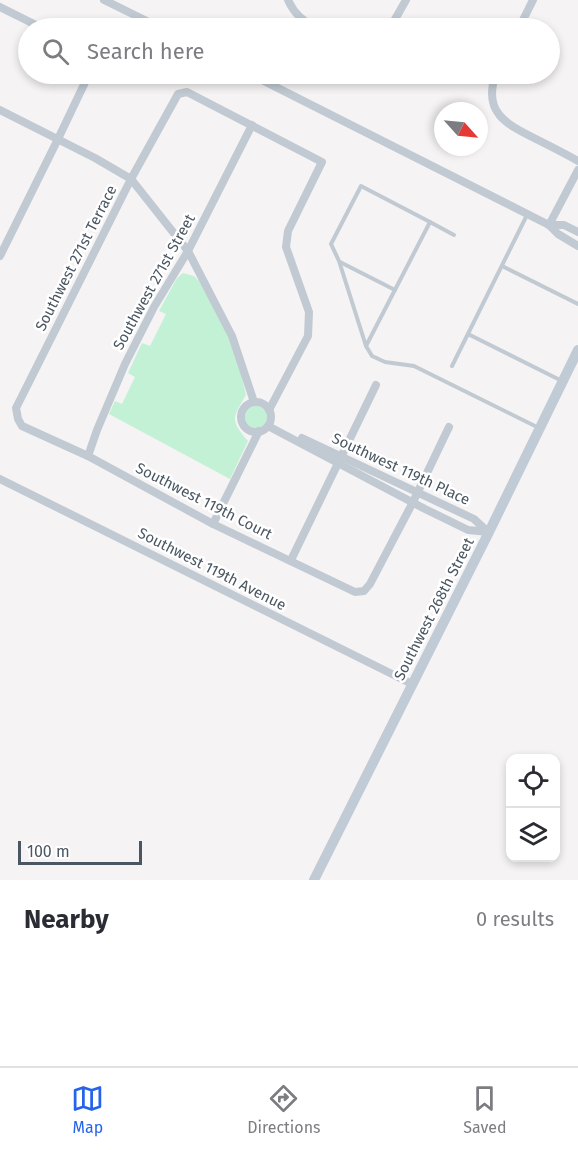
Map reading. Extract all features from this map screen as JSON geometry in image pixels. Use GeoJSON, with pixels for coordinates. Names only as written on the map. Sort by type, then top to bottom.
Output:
{"type":"FeatureCollection","features":[{"type":"Feature","properties":{"kind":"main road","name":"Southwest 268th Street"},"geometry":{"type":"LineString","coordinates":[[314,880],[578,350]]}},
{"type":"Feature","properties":{"kind":"street"},"geometry":{"type":"LineString","coordinates":[[104,0],[141,18]]}},
{"type":"Feature","properties":{"kind":"street"},"geometry":{"type":"LineString","coordinates":[[288,0],[300,18]]}},
{"type":"Feature","properties":{"kind":"street"},"geometry":{"type":"LineString","coordinates":[[396,18],[406,0]]}},
{"type":"Feature","properties":{"kind":"street"},"geometry":{"type":"LineString","coordinates":[[524,18],[533,0]]}},
{"type":"Feature","properties":{"kind":"street"},"geometry":{"type":"LineString","coordinates":[[0,7],[22,18]]}},
{"type":"Feature","properties":{"kind":"street"},"geometry":{"type":"LineString","coordinates":[[0,256],[84,84]]}},
{"type":"Feature","properties":{"kind":"street"},"geometry":{"type":"LineString","coordinates":[[270,84],[549,225],[558,234],[578,246]]}},
{"type":"Feature","properties":{"kind":"street"},"geometry":{"type":"LineString","coordinates":[[493,84],[493,105],[502,120],[578,160]]}},
{"type":"Feature","properties":{"kind":"street","name":"Southwest 271st Terrace"},"geometry":{"type":"LineString","coordinates":[[34,431],[22,426],[16,408],[131,179],[178,94],[187,92],[252,125]]}},
{"type":"Feature","properties":{"kind":"street"},"geometry":{"type":"LineString","coordinates":[[0,110],[95,158],[131,179],[188,250],[232,336],[254,402]]}},
{"type":"Feature","properties":{"kind":"street"},"geometry":{"type":"LineString","coordinates":[[252,125],[322,162],[288,231],[286,247],[309,312],[309,336],[269,410]]}},
{"type":"Feature","properties":{"kind":"street","name":"Southwest 271st Street"},"geometry":{"type":"LineString","coordinates":[[88,456],[125,364],[154,307],[188,250],[252,125]]}},
{"type":"Feature","properties":{"kind":"street"},"geometry":{"type":"LineString","coordinates":[[549,225],[578,170]]}},
{"type":"Feature","properties":{"kind":"street"},"geometry":{"type":"LineString","coordinates":[[549,225],[564,225],[578,232]]}},
{"type":"Feature","properties":{"kind":"street"},"geometry":{"type":"LineString","coordinates":[[291,560],[376,385]]}},
{"type":"Feature","properties":{"kind":"street"},"geometry":{"type":"LineString","coordinates":[[213,524],[259,431],[269,424],[271,418],[269,410],[263,403],[249,403],[243,410],[241,419],[246,427],[259,431]]}},
{"type":"Feature","properties":{"kind":"street","name":"Southwest 119th Place"},"geometry":{"type":"LineString","coordinates":[[269,424],[340,459],[474,519],[489,532]]}},
{"type":"Feature","properties":{"kind":"street"},"geometry":{"type":"LineString","coordinates":[[413,502],[449,426]]}},
{"type":"Feature","properties":{"kind":"street","name":"Southwest 119th Court"},"geometry":{"type":"LineString","coordinates":[[34,431],[88,456],[213,524],[355,592],[364,591],[370,584],[413,502]]}},
{"type":"Feature","properties":{"kind":"street","name":"Southwest 119th Place"},"geometry":{"type":"LineString","coordinates":[[340,459],[431,512],[468,530],[489,532]]}},
{"type":"Feature","properties":{"kind":"street","name":"Southwest 119th Avenue"},"geometry":{"type":"LineString","coordinates":[[0,478],[412,684]]}},
{"type":"Feature","properties":{"kind":"lane"},"geometry":{"type":"LineString","coordinates":[[454,235],[360,186],[331,244],[339,261],[366,346],[372,356],[385,362],[414,366],[539,429]]}},
{"type":"Feature","properties":{"kind":"lane"},"geometry":{"type":"LineString","coordinates":[[452,366],[528,214]]}},
{"type":"Feature","properties":{"kind":"lane"},"geometry":{"type":"LineString","coordinates":[[366,346],[430,222]]}},
{"type":"Feature","properties":{"kind":"lane"},"geometry":{"type":"LineString","coordinates":[[339,261],[395,290]]}},
{"type":"Feature","properties":{"kind":"lane"},"geometry":{"type":"LineString","coordinates":[[502,266],[578,304]]}},
{"type":"Feature","properties":{"kind":"lane"},"geometry":{"type":"LineString","coordinates":[[468,334],[563,381]]}},
{"type":"Feature","properties":{"kind":"lane"},"geometry":{"type":"LineString","coordinates":[[431,512],[436,501]]}},
{"type":"Feature","properties":{"kind":"green space"},"geometry":{"type":"Polygon","coordinates":[[[183,273],[194,276],[199,281],[223,323],[239,365],[246,395],[235,419],[238,428],[248,441],[230,479],[109,414],[115,401],[122,404],[135,377],[128,373],[142,343],[150,346],[166,314],[159,311],[177,278],[183,273]]]}},
{"type":"Feature","properties":{"kind":"green space"},"geometry":{"type":"Polygon","coordinates":[[[256,406],[264,409],[267,417],[264,425],[256,428],[248,425],[245,417],[248,409],[256,406]]]}}]}
